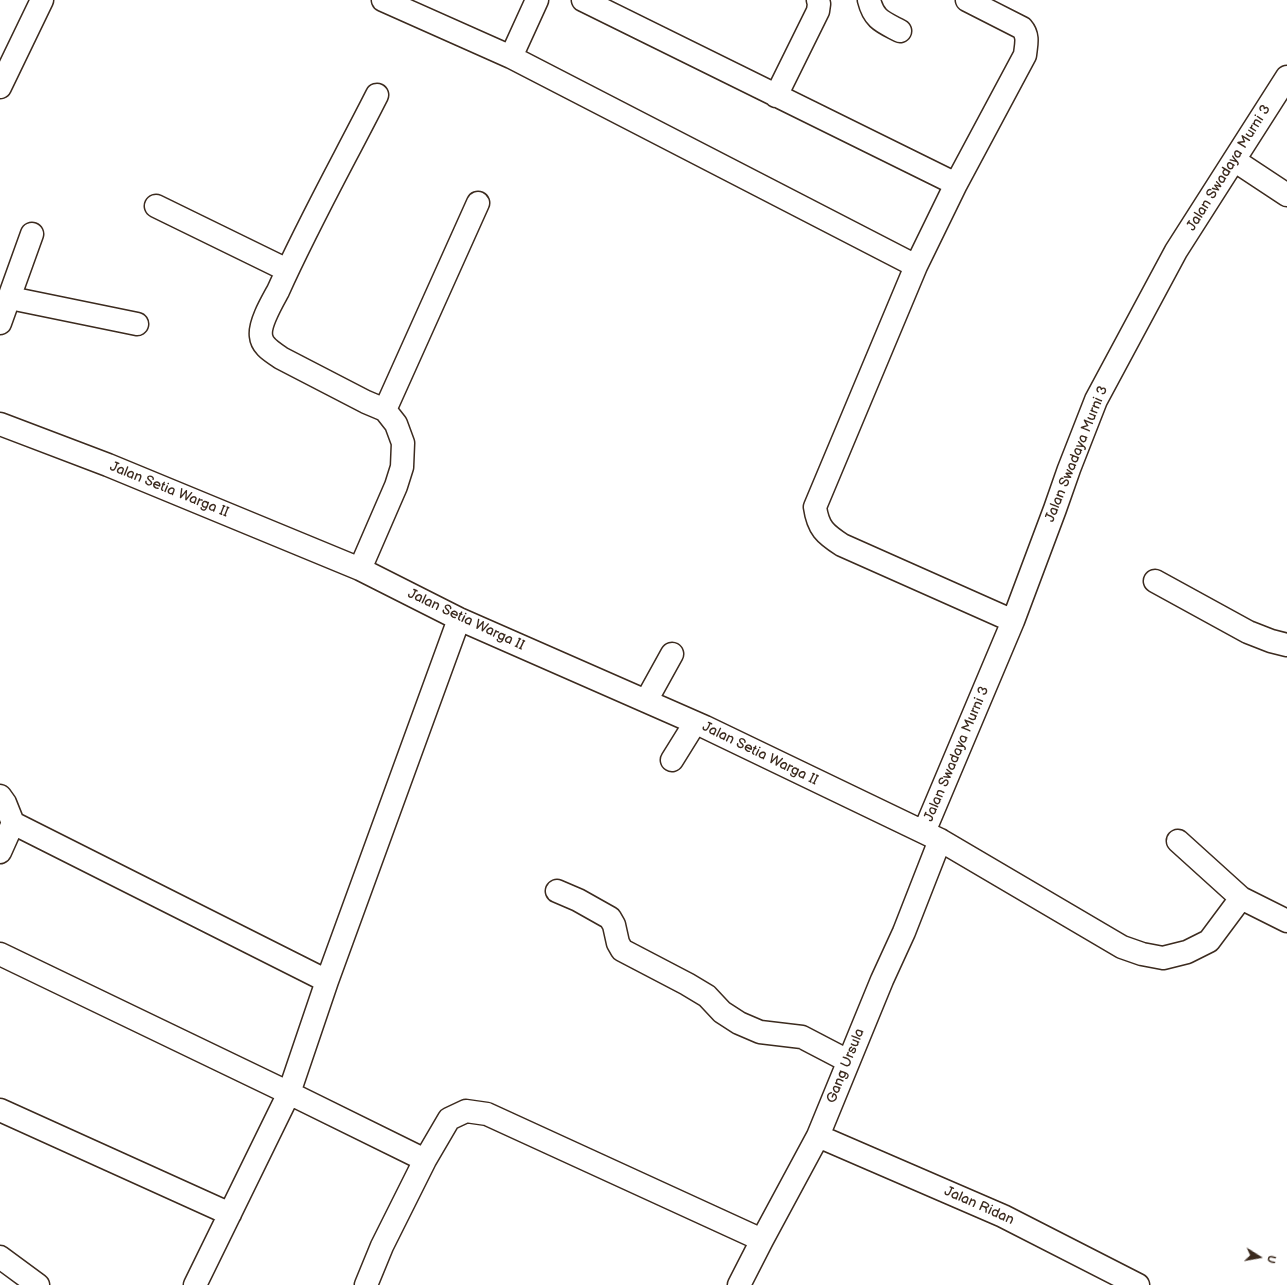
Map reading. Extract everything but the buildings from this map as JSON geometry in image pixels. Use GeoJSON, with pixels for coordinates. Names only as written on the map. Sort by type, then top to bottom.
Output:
{"type":"FeatureCollection","features":[{"type":"Feature","properties":{"kind":"street"},"geometry":{"type":"LineString","coordinates":[[0,87],[42,0]]}},
{"type":"Feature","properties":{"kind":"street"},"geometry":{"type":"LineString","coordinates":[[383,0],[511,57],[916,266]]}},
{"type":"Feature","properties":{"kind":"street"},"geometry":{"type":"LineString","coordinates":[[511,57],[537,0]]}},
{"type":"Feature","properties":{"kind":"street"},"geometry":{"type":"LineString","coordinates":[[583,0],[956,184]]}},
{"type":"Feature","properties":{"kind":"street"},"geometry":{"type":"LineString","coordinates":[[776,96],[818,11],[818,0]]}},
{"type":"Feature","properties":{"kind":"street"},"geometry":{"type":"LineString","coordinates":[[869,0],[871,10],[878,20],[900,31]]}},
{"type":"Feature","properties":{"kind":"street"},"geometry":{"type":"LineString","coordinates":[[967,0],[1022,28],[1026,32],[1027,44],[1025,55],[956,184],[916,266],[816,507],[817,519],[822,529],[830,537],[842,545],[1013,621]]}},
{"type":"Feature","properties":{"kind":"street","name":"Jalan Swadaya Murni 3"},"geometry":{"type":"LineString","coordinates":[[932,836],[1096,400],[1176,251],[1287,77]]}},
{"type":"Feature","properties":{"kind":"street"},"geometry":{"type":"LineString","coordinates":[[360,569],[396,486],[402,467],[403,442],[396,424],[385,410],[366,402],[281,358],[265,345],[261,335],[263,325],[287,270],[377,95]]}},
{"type":"Feature","properties":{"kind":"street"},"geometry":{"type":"LineString","coordinates":[[1234,160],[1287,195]]}},
{"type":"Feature","properties":{"kind":"street"},"geometry":{"type":"LineString","coordinates":[[385,410],[478,204]]}},
{"type":"Feature","properties":{"kind":"street"},"geometry":{"type":"LineString","coordinates":[[156,206],[287,270]]}},
{"type":"Feature","properties":{"kind":"street"},"geometry":{"type":"LineString","coordinates":[[0,323],[32,234]]}},
{"type":"Feature","properties":{"kind":"street"},"geometry":{"type":"LineString","coordinates":[[10,298],[137,324]]}},
{"type":"Feature","properties":{"kind":"street","name":"Jalan Setia Warga II"},"geometry":{"type":"LineString","coordinates":[[0,424],[108,465],[360,569],[459,619],[696,723],[932,836],[1122,947],[1142,954],[1163,958],[1187,952],[1209,941],[1241,898]]}},
{"type":"Feature","properties":{"kind":"street"},"geometry":{"type":"LineString","coordinates":[[1155,581],[1248,632],[1271,641],[1287,645]]}},
{"type":"Feature","properties":{"kind":"street"},"geometry":{"type":"LineString","coordinates":[[195,1285],[289,1093],[327,981],[459,619]]}},
{"type":"Feature","properties":{"kind":"street"},"geometry":{"type":"LineString","coordinates":[[646,701],[672,654]]}},
{"type":"Feature","properties":{"kind":"street"},"geometry":{"type":"LineString","coordinates":[[672,760],[696,723]]}},
{"type":"Feature","properties":{"kind":"street"},"geometry":{"type":"LineString","coordinates":[[0,796],[5,803],[13,823],[327,981]]}},
{"type":"Feature","properties":{"kind":"street"},"geometry":{"type":"LineString","coordinates":[[0,852],[13,823]]}},
{"type":"Feature","properties":{"kind":"street","name":"Gang Ursula"},"geometry":{"type":"LineString","coordinates":[[739,1285],[818,1136],[882,980],[904,932],[932,836]]}},
{"type":"Feature","properties":{"kind":"street"},"geometry":{"type":"LineString","coordinates":[[1178,841],[1241,898],[1287,921]]}},
{"type":"Feature","properties":{"kind":"street"},"geometry":{"type":"LineString","coordinates":[[557,891],[578,900],[610,918],[614,925],[618,943],[622,950],[707,996],[722,1012],[739,1023],[760,1032],[802,1037],[848,1061]]}},
{"type":"Feature","properties":{"kind":"street"},"geometry":{"type":"LineString","coordinates":[[0,954],[425,1160]]}},
{"type":"Feature","properties":{"kind":"street"},"geometry":{"type":"LineString","coordinates":[[0,1110],[230,1214]]}},
{"type":"Feature","properties":{"kind":"street"},"geometry":{"type":"LineString","coordinates":[[366,1285],[382,1246],[425,1160],[449,1119],[466,1111],[487,1114],[762,1240]]}},
{"type":"Feature","properties":{"kind":"street","name":"Jalan Ridan"},"geometry":{"type":"LineString","coordinates":[[818,1136],[1003,1216],[1138,1285]]}},
{"type":"Feature","properties":{"kind":"street"},"geometry":{"type":"LineString","coordinates":[[0,1257],[38,1285]]}}]}
